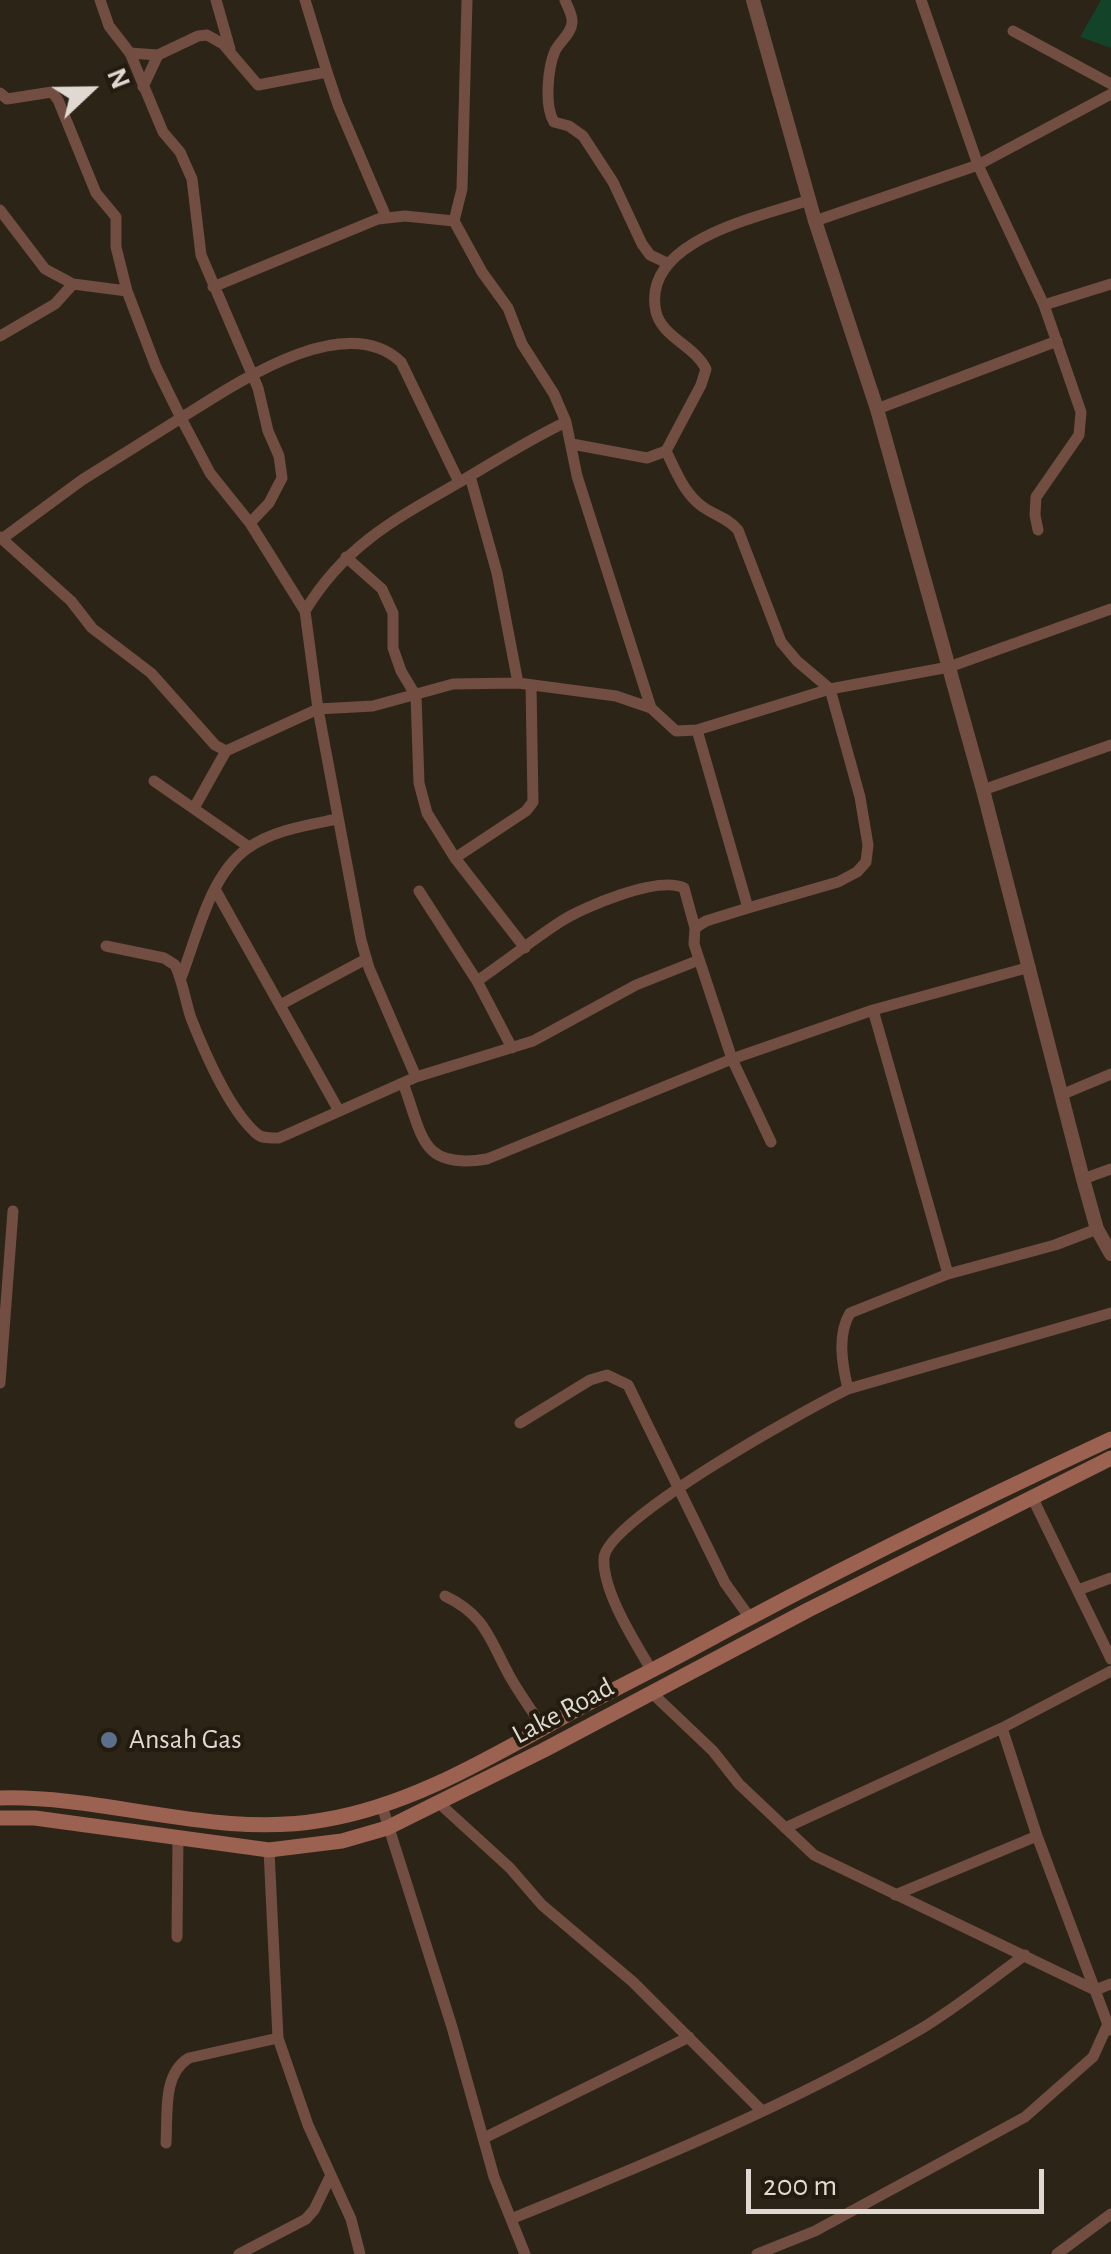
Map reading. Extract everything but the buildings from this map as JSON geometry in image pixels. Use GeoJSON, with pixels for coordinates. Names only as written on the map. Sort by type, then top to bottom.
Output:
{"type":"FeatureCollection","features":[{"type":"Feature","properties":{"kind":"main road","name":"Lake Road"},"geometry":{"type":"LineString","coordinates":[[0,1798],[37,1797],[197,1820],[257,1823],[318,1821],[382,1806],[428,1788],[750,1618],[1010,1486],[1111,1440]]}},
{"type":"Feature","properties":{"kind":"main road","name":"Lake Road"},"geometry":{"type":"LineString","coordinates":[[0,1818],[35,1818],[270,1850],[342,1841],[387,1828],[1111,1458]]}},
{"type":"Feature","properties":{"kind":"street"},"geometry":{"type":"LineString","coordinates":[[100,0],[109,26],[130,53],[164,132],[180,152],[192,179],[198,239],[213,287],[252,376],[282,478],[269,503],[250,523]]}},
{"type":"Feature","properties":{"kind":"street"},"geometry":{"type":"LineString","coordinates":[[216,0],[232,54]]}},
{"type":"Feature","properties":{"kind":"street"},"geometry":{"type":"LineString","coordinates":[[304,0],[338,106],[386,217]]}},
{"type":"Feature","properties":{"kind":"street"},"geometry":{"type":"LineString","coordinates":[[467,0],[462,189],[454,221],[482,272],[508,308],[522,344],[554,394],[566,422],[577,476],[651,708]]}},
{"type":"Feature","properties":{"kind":"street"},"geometry":{"type":"LineString","coordinates":[[565,0],[572,27],[553,56],[547,98],[550,116],[554,122],[583,136],[614,182],[642,244],[650,255],[666,263]]}},
{"type":"Feature","properties":{"kind":"street"},"geometry":{"type":"LineString","coordinates":[[753,0],[815,221],[877,409],[983,790],[1083,1180],[1097,1229],[1111,1254]]}},
{"type":"Feature","properties":{"kind":"street"},"geometry":{"type":"LineString","coordinates":[[921,0],[978,165],[1044,304],[1081,412],[1079,435],[1036,497],[1034,514],[1038,530]]}},
{"type":"Feature","properties":{"kind":"street"},"geometry":{"type":"LineString","coordinates":[[1012,31],[1111,84]]}},
{"type":"Feature","properties":{"kind":"street"},"geometry":{"type":"LineString","coordinates":[[130,53],[158,55],[206,35],[223,44],[258,85],[327,72]]}},
{"type":"Feature","properties":{"kind":"street"},"geometry":{"type":"LineString","coordinates":[[143,87],[158,55]]}},
{"type":"Feature","properties":{"kind":"street"},"geometry":{"type":"LineString","coordinates":[[0,93],[8,99],[44,91],[52,92],[58,100],[96,192],[116,218],[116,247],[128,291],[180,418],[210,473],[250,523],[305,610],[337,819],[366,959],[416,1077]]}},
{"type":"Feature","properties":{"kind":"street"},"geometry":{"type":"LineString","coordinates":[[815,221],[978,165],[1111,94]]}},
{"type":"Feature","properties":{"kind":"street"},"geometry":{"type":"LineString","coordinates":[[572,444],[647,458],[666,451],[706,369],[701,359],[669,332],[656,314],[656,290],[666,263],[688,244],[809,200]]}},
{"type":"Feature","properties":{"kind":"street"},"geometry":{"type":"LineString","coordinates":[[0,210],[45,268],[73,284],[128,291]]}},
{"type":"Feature","properties":{"kind":"street"},"geometry":{"type":"LineString","coordinates":[[213,287],[386,217],[454,221]]}},
{"type":"Feature","properties":{"kind":"street"},"geometry":{"type":"LineString","coordinates":[[0,336],[56,304],[73,284]]}},
{"type":"Feature","properties":{"kind":"street"},"geometry":{"type":"LineString","coordinates":[[1044,304],[1111,284]]}},
{"type":"Feature","properties":{"kind":"street"},"geometry":{"type":"LineString","coordinates":[[877,409],[1056,341]]}},
{"type":"Feature","properties":{"kind":"street"},"geometry":{"type":"LineString","coordinates":[[226,751],[215,744],[152,672],[92,628],[71,601],[1,538],[180,418],[252,376],[320,346],[358,342],[390,353],[400,362],[465,479],[497,573],[524,684],[534,802],[526,812],[456,858]]}},
{"type":"Feature","properties":{"kind":"street"},"geometry":{"type":"LineString","coordinates":[[305,610],[318,588],[346,557],[392,521],[528,440],[566,422]]}},
{"type":"Feature","properties":{"kind":"street"},"geometry":{"type":"LineString","coordinates":[[666,451],[689,495],[705,509],[730,520],[738,530],[781,642],[830,689],[860,797],[868,845],[866,862],[838,882],[706,921],[695,928]]}},
{"type":"Feature","properties":{"kind":"street"},"geometry":{"type":"LineString","coordinates":[[346,557],[382,589],[393,613],[393,648],[400,671],[416,696],[419,783],[427,813],[525,948]]}},
{"type":"Feature","properties":{"kind":"street"},"geometry":{"type":"LineString","coordinates":[[194,808],[226,751],[318,709],[374,706],[453,684],[524,684],[616,696],[651,708],[676,732],[697,730],[830,689],[948,667],[1111,609]]}},
{"type":"Feature","properties":{"kind":"street"},"geometry":{"type":"LineString","coordinates":[[697,730],[748,908]]}},
{"type":"Feature","properties":{"kind":"street"},"geometry":{"type":"LineString","coordinates":[[983,790],[1111,746]]}},
{"type":"Feature","properties":{"kind":"street"},"geometry":{"type":"LineString","coordinates":[[154,781],[249,846]]}},
{"type":"Feature","properties":{"kind":"street"},"geometry":{"type":"LineString","coordinates":[[181,978],[216,890],[233,861],[249,846],[296,828],[337,819]]}},
{"type":"Feature","properties":{"kind":"street"},"geometry":{"type":"LineString","coordinates":[[477,981],[578,913],[667,882],[684,888],[695,928],[694,944],[732,1059],[771,1142]]}},
{"type":"Feature","properties":{"kind":"street"},"geometry":{"type":"LineString","coordinates":[[216,890],[339,1111]]}},
{"type":"Feature","properties":{"kind":"street"},"geometry":{"type":"LineString","coordinates":[[420,891],[477,981],[512,1048]]}},
{"type":"Feature","properties":{"kind":"street"},"geometry":{"type":"LineString","coordinates":[[106,946],[164,958],[176,965],[190,1015],[233,1103],[258,1135],[279,1138],[416,1077],[512,1048],[560,1028],[636,985],[699,960]]}},
{"type":"Feature","properties":{"kind":"street"},"geometry":{"type":"LineString","coordinates":[[280,1005],[366,959]]}},
{"type":"Feature","properties":{"kind":"street"},"geometry":{"type":"LineString","coordinates":[[403,1083],[434,1154],[449,1162],[487,1159],[732,1059],[873,1010],[1030,968]]}},
{"type":"Feature","properties":{"kind":"street"},"geometry":{"type":"LineString","coordinates":[[873,1010],[948,1274]]}},
{"type":"Feature","properties":{"kind":"street"},"geometry":{"type":"LineString","coordinates":[[1061,1095],[1111,1074]]}},
{"type":"Feature","properties":{"kind":"street"},"geometry":{"type":"LineString","coordinates":[[1083,1180],[1111,1170]]}},
{"type":"Feature","properties":{"kind":"street"},"geometry":{"type":"LineString","coordinates":[[0,1383],[13,1211]]}},
{"type":"Feature","properties":{"kind":"street"},"geometry":{"type":"LineString","coordinates":[[848,1388],[842,1347],[844,1325],[850,1314],[948,1274],[1055,1246],[1097,1229]]}},
{"type":"Feature","properties":{"kind":"street"},"geometry":{"type":"LineString","coordinates":[[652,1671],[606,1581],[604,1554],[611,1541],[758,1436],[848,1388],[1111,1313]]}},
{"type":"Feature","properties":{"kind":"street"},"geometry":{"type":"LineString","coordinates":[[520,1423],[590,1380],[606,1375],[628,1385],[725,1583],[750,1618]]}},
{"type":"Feature","properties":{"kind":"street"},"geometry":{"type":"LineString","coordinates":[[1032,1497],[1111,1659]]}},
{"type":"Feature","properties":{"kind":"street"},"geometry":{"type":"LineString","coordinates":[[1078,1590],[1111,1578]]}},
{"type":"Feature","properties":{"kind":"street"},"geometry":{"type":"LineString","coordinates":[[445,1596],[466,1606],[489,1632],[509,1676],[544,1729]]}},
{"type":"Feature","properties":{"kind":"street"},"geometry":{"type":"LineString","coordinates":[[784,1828],[1002,1728],[1111,1671]]}},
{"type":"Feature","properties":{"kind":"street"},"geometry":{"type":"LineString","coordinates":[[652,1692],[713,1751],[739,1784],[814,1855],[1095,1990],[1111,1984]]}},
{"type":"Feature","properties":{"kind":"street"},"geometry":{"type":"LineString","coordinates":[[758,2254],[815,2231],[1025,2117],[1093,2057],[1109,2028],[1037,1836],[1002,1728]]}},
{"type":"Feature","properties":{"kind":"street"},"geometry":{"type":"LineString","coordinates":[[440,1804],[510,1868],[542,1905],[632,1982],[761,2110]]}},
{"type":"Feature","properties":{"kind":"street"},"geometry":{"type":"LineString","coordinates":[[382,1806],[484,2138],[525,2254]]}},
{"type":"Feature","properties":{"kind":"street"},"geometry":{"type":"LineString","coordinates":[[895,1896],[1037,1836]]}},
{"type":"Feature","properties":{"kind":"street"},"geometry":{"type":"LineString","coordinates":[[178,1838],[178,1937]]}},
{"type":"Feature","properties":{"kind":"street"},"geometry":{"type":"LineString","coordinates":[[270,1850],[278,2038],[330,2177],[351,2219],[360,2254]]}},
{"type":"Feature","properties":{"kind":"street"},"geometry":{"type":"LineString","coordinates":[[510,2219],[645,2164],[921,2028],[1025,1955]]}},
{"type":"Feature","properties":{"kind":"street"},"geometry":{"type":"LineString","coordinates":[[166,2142],[170,2082],[180,2063],[278,2038]]}},
{"type":"Feature","properties":{"kind":"street"},"geometry":{"type":"LineString","coordinates":[[484,2138],[689,2038]]}},
{"type":"Feature","properties":{"kind":"street"},"geometry":{"type":"LineString","coordinates":[[239,2254],[306,2219],[330,2177]]}},
{"type":"Feature","properties":{"kind":"street"},"geometry":{"type":"LineString","coordinates":[[1057,2254],[1108,2216],[1111,2235]]}},
{"type":"Feature","properties":{"kind":"green space"},"geometry":{"type":"Polygon","coordinates":[[[1101,0],[1111,0],[1111,48],[1080,37],[1101,0]]]}},
{"type":"Feature","properties":{"kind":"place","name":"Ansah Gas"},"geometry":{"type":"Point","coordinates":[109,1740]}}]}
